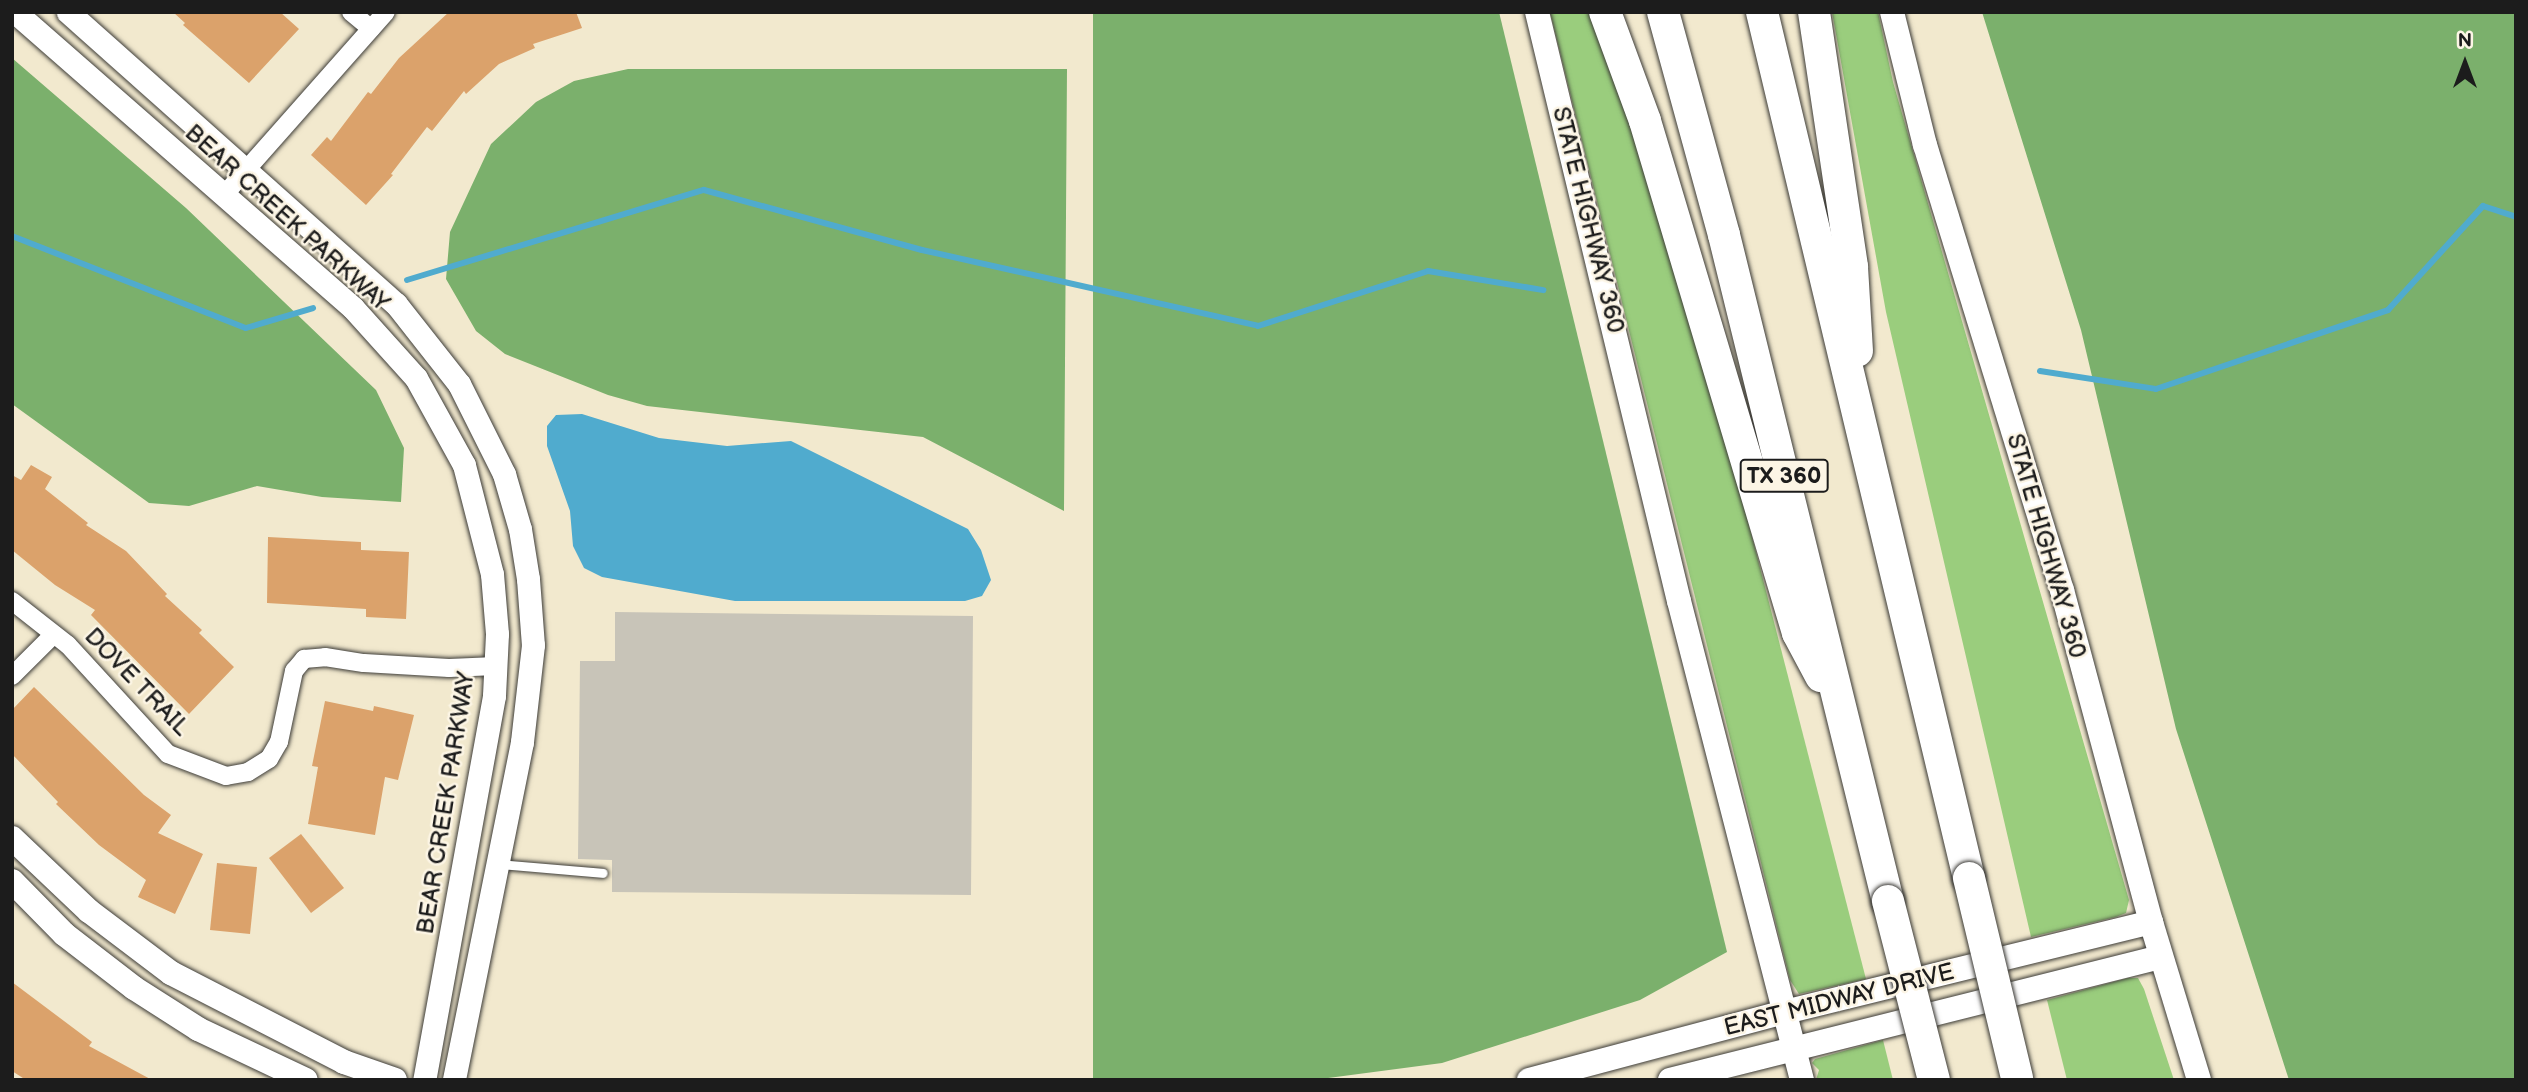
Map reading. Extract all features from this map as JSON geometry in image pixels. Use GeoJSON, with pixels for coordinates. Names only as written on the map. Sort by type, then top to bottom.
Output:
{"type":"FeatureCollection","features":[{"type":"Feature","properties":{"kind":"highway"},"geometry":{"type":"LineString","coordinates":[[1605,12],[1645,121],[1798,633],[1843,716]]}},
{"type":"Feature","properties":{"kind":"highway","name":"TX 360"},"geometry":{"type":"LineString","coordinates":[[1663,12],[1724,235],[1934,1080]]}},
{"type":"Feature","properties":{"kind":"highway"},"geometry":{"type":"LineString","coordinates":[[1762,12],[1823,278],[1860,412],[2017,1079]]}},
{"type":"Feature","properties":{"kind":"highway"},"geometry":{"type":"LineString","coordinates":[[1814,12],[1852,267],[1860,412]]}},
{"type":"Feature","properties":{"kind":"main road","name":"STATE HIGHWAY 360"},"geometry":{"type":"LineString","coordinates":[[1537,12],[1682,613],[1802,1080]]}},
{"type":"Feature","properties":{"kind":"main road","name":"STATE HIGHWAY 360"},"geometry":{"type":"LineString","coordinates":[[1892,12],[1925,145],[2062,590],[2160,957],[2199,1080]]}},
{"type":"Feature","properties":{"kind":"main road"},"geometry":{"type":"LineString","coordinates":[[12,838],[89,911],[171,973],[344,1062],[395,1080]]}},
{"type":"Feature","properties":{"kind":"main road"},"geometry":{"type":"LineString","coordinates":[[12,881],[64,934],[134,988],[198,1029],[306,1080]]}},
{"type":"Feature","properties":{"kind":"main road","name":"EAST MIDWAY DRIVE"},"geometry":{"type":"LineString","coordinates":[[1529,1080],[1785,1012],[2151,922]]}},
{"type":"Feature","properties":{"kind":"main road","name":"EAST MIDWAY DRIVE"},"geometry":{"type":"LineString","coordinates":[[1670,1080],[2160,957]]}},
{"type":"Feature","properties":{"kind":"street","name":"BEAR CREEK PARKWAY"},"geometry":{"type":"LineString","coordinates":[[15,12],[353,308],[416,378],[443,422],[464,465],[492,574],[496,666],[492,709],[424,1080]]}},
{"type":"Feature","properties":{"kind":"street","name":"BEAR CREEK PARKWAY"},"geometry":{"type":"LineString","coordinates":[[68,12],[396,304],[459,384],[504,474],[520,529],[528,579],[533,645],[522,741],[454,1080]]}},
{"type":"Feature","properties":{"kind":"street"},"geometry":{"type":"LineString","coordinates":[[351,12],[371,29]]}},
{"type":"Feature","properties":{"kind":"street"},"geometry":{"type":"LineString","coordinates":[[224,195],[386,12]]}},
{"type":"Feature","properties":{"kind":"street","name":"DOVE TRAIL"},"geometry":{"type":"LineString","coordinates":[[12,601],[68,645],[168,754],[226,776],[248,772],[269,759],[279,742],[294,671],[304,659],[325,657],[364,663],[449,668],[496,666]]}},
{"type":"Feature","properties":{"kind":"street"},"geometry":{"type":"LineString","coordinates":[[12,676],[54,634]]}},
{"type":"Feature","properties":{"kind":"lane"},"geometry":{"type":"LineString","coordinates":[[497,864],[603,873]]}},
{"type":"Feature","properties":{"kind":"shaded area"},"geometry":{"type":"Polygon","coordinates":[[[615,612],[973,616],[971,895],[612,892],[612,860],[578,859],[580,661],[615,661],[615,612]]]}},
{"type":"Feature","properties":{"kind":"green space"},"geometry":{"type":"Polygon","coordinates":[[[1093,12],[1499,12],[1727,952],[1640,1000],[1442,1063],[1313,1080],[1093,1080],[1093,12]]]}},
{"type":"Feature","properties":{"kind":"green space"},"geometry":{"type":"Polygon","coordinates":[[[1550,12],[1592,12],[1654,192],[1739,486],[1866,979],[1799,994],[1790,980],[1550,12]]]}},
{"type":"Feature","properties":{"kind":"green space"},"geometry":{"type":"Polygon","coordinates":[[[1832,12],[1878,12],[1893,82],[2129,900],[2126,913],[2116,917],[2031,937],[1886,312],[1832,12]]]}},
{"type":"Feature","properties":{"kind":"green space"},"geometry":{"type":"Polygon","coordinates":[[[1982,12],[2516,12],[2516,1080],[2289,1080],[2176,729],[2081,330],[1982,12]]]}},
{"type":"Feature","properties":{"kind":"green space"},"geometry":{"type":"Polygon","coordinates":[[[12,58],[186,208],[376,390],[404,448],[401,502],[322,497],[257,486],[189,506],[149,503],[12,404],[12,58]]]}},
{"type":"Feature","properties":{"kind":"green space"},"geometry":{"type":"Polygon","coordinates":[[[628,69],[1067,69],[1064,511],[923,437],[647,406],[608,395],[505,354],[476,331],[446,279],[450,232],[491,144],[536,102],[574,81],[628,69]]]}},
{"type":"Feature","properties":{"kind":"green space"},"geometry":{"type":"Polygon","coordinates":[[[2128,978],[2138,978],[2144,989],[2174,1080],[2067,1080],[2047,1000],[2128,978]]]}},
{"type":"Feature","properties":{"kind":"green space"},"geometry":{"type":"Polygon","coordinates":[[[1883,1040],[1893,1080],[1816,1080],[1819,1070],[1812,1063],[1815,1059],[1883,1040]]]}},
{"type":"Feature","properties":{"kind":"water"},"geometry":{"type":"Polygon","coordinates":[[[582,414],[659,438],[727,446],[791,441],[968,529],[981,550],[991,580],[982,596],[965,601],[735,601],[602,577],[584,568],[573,546],[570,511],[547,446],[547,426],[556,415],[582,414]]]}},
{"type":"Feature","properties":{"kind":"building"},"geometry":{"type":"Polygon","coordinates":[[[173,12],[280,12],[299,29],[249,83],[183,25],[185,23],[173,12]]]}},
{"type":"Feature","properties":{"kind":"building"},"geometry":{"type":"Polygon","coordinates":[[[449,12],[576,12],[582,28],[533,44],[535,48],[499,64],[466,94],[464,91],[432,131],[427,127],[391,174],[393,175],[366,205],[311,155],[327,137],[331,141],[368,92],[371,94],[399,58],[449,12]]]}},
{"type":"Feature","properties":{"kind":"building"},"geometry":{"type":"Polygon","coordinates":[[[31,465],[52,477],[45,489],[88,523],[86,525],[126,551],[167,594],[165,596],[202,630],[199,633],[234,667],[189,714],[91,615],[95,610],[55,585],[12,550],[12,475],[21,480],[31,465]]]}},
{"type":"Feature","properties":{"kind":"building"},"geometry":{"type":"Polygon","coordinates":[[[268,537],[361,542],[361,550],[409,552],[406,619],[366,617],[366,609],[267,603],[268,537]]]}},
{"type":"Feature","properties":{"kind":"building"},"geometry":{"type":"Polygon","coordinates":[[[34,687],[144,795],[171,815],[158,833],[203,854],[175,914],[138,897],[146,880],[99,845],[56,804],[58,802],[12,754],[12,710],[34,687]]]}},
{"type":"Feature","properties":{"kind":"building"},"geometry":{"type":"Polygon","coordinates":[[[325,701],[373,711],[374,706],[414,715],[398,780],[385,777],[375,835],[308,824],[318,767],[312,766],[325,701]]]}},
{"type":"Feature","properties":{"kind":"building"},"geometry":{"type":"Polygon","coordinates":[[[301,834],[344,888],[311,913],[269,858],[301,834]]]}},
{"type":"Feature","properties":{"kind":"building"},"geometry":{"type":"Polygon","coordinates":[[[217,863],[257,867],[250,934],[210,930],[217,863]]]}},
{"type":"Feature","properties":{"kind":"building"},"geometry":{"type":"Polygon","coordinates":[[[12,982],[92,1042],[89,1046],[152,1080],[26,1080],[12,1071],[12,982]]]}},
{"type":"Feature","properties":{"kind":"waterway"},"geometry":{"type":"LineString","coordinates":[[407,280],[704,190],[922,250],[1258,326],[1428,271],[1543,290]]}},
{"type":"Feature","properties":{"kind":"waterway"},"geometry":{"type":"LineString","coordinates":[[2040,371],[2156,389],[2388,310],[2483,206],[2516,217]]}},
{"type":"Feature","properties":{"kind":"waterway"},"geometry":{"type":"LineString","coordinates":[[12,236],[246,328],[313,308]]}}]}
